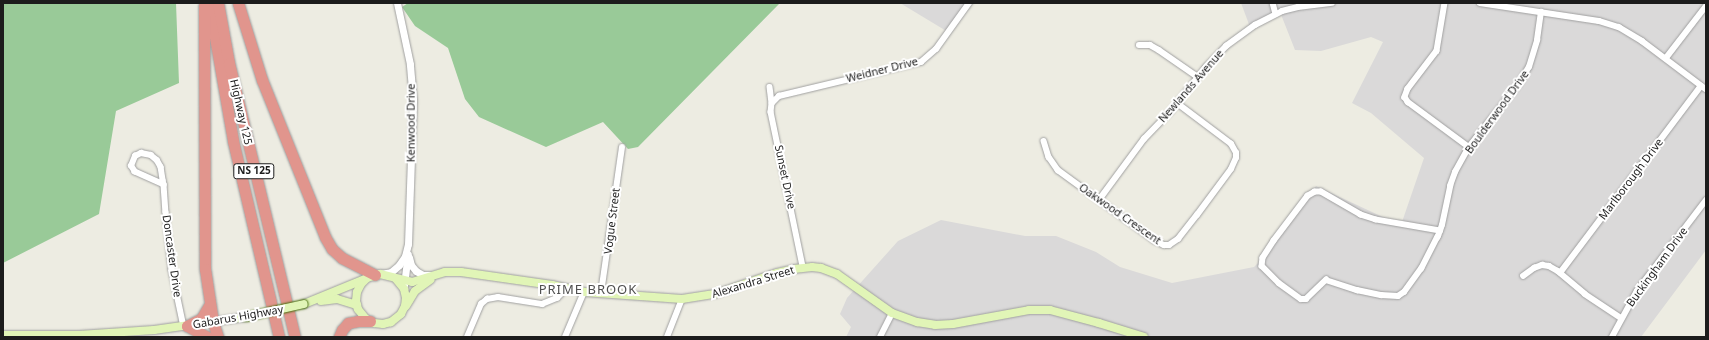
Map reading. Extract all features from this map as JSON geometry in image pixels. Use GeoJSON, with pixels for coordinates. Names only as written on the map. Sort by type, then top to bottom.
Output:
{"type":"FeatureCollection","features":[{"type":"Feature","properties":{"kind":"highway"},"geometry":{"type":"LineString","coordinates":[[204,3],[205,250],[210,304],[213,322],[218,337]]}},
{"type":"Feature","properties":{"kind":"highway","name":"Highway 125"},"geometry":{"type":"LineString","coordinates":[[209,3],[233,141],[279,337]]}},
{"type":"Feature","properties":{"kind":"highway","name":"Highway 125"},"geometry":{"type":"LineString","coordinates":[[218,3],[229,63],[295,337]]}},
{"type":"Feature","properties":{"kind":"highway"},"geometry":{"type":"LineString","coordinates":[[238,3],[251,50],[264,87],[325,237],[332,249],[342,258],[375,275]]}},
{"type":"Feature","properties":{"kind":"highway"},"geometry":{"type":"LineString","coordinates":[[186,326],[201,318],[210,304]]}},
{"type":"Feature","properties":{"kind":"highway"},"geometry":{"type":"LineString","coordinates":[[339,337],[342,330],[348,323],[370,321]]}},
{"type":"Feature","properties":{"kind":"highway"},"geometry":{"type":"LineString","coordinates":[[186,326],[208,337]]}},
{"type":"Feature","properties":{"kind":"main road","name":"Alexandra Street"},"geometry":{"type":"LineString","coordinates":[[401,283],[416,282],[440,274],[461,272],[567,288],[584,292],[682,300],[715,294],[777,273],[803,268],[821,268],[837,274],[892,313],[917,322],[935,325],[970,322],[1030,310],[1050,310],[1126,334],[1144,337]]}},
{"type":"Feature","properties":{"kind":"main road","name":"Alexandra Street"},"geometry":{"type":"LineString","coordinates":[[403,310],[416,291],[440,274]]}},
{"type":"Feature","properties":{"kind":"main road"},"geometry":{"type":"LineString","coordinates":[[375,275],[388,275],[401,283],[406,298],[403,310],[398,317],[391,322],[378,324],[363,316],[357,305],[356,296],[364,281],[375,275]]}},
{"type":"Feature","properties":{"kind":"main road","name":"Gabarus Highway"},"geometry":{"type":"LineString","coordinates":[[304,304],[375,275]]}},
{"type":"Feature","properties":{"kind":"main road","name":"Gabarus Highway"},"geometry":{"type":"LineString","coordinates":[[3,335],[79,335],[186,326],[246,317],[304,304],[337,299],[357,305]]}},
{"type":"Feature","properties":{"kind":"street","name":"Kenwood Drive"},"geometry":{"type":"LineString","coordinates":[[398,3],[410,64],[413,100],[408,253],[401,283]]}},
{"type":"Feature","properties":{"kind":"street","name":"Weidner Drive"},"geometry":{"type":"LineString","coordinates":[[772,103],[779,96],[921,62],[936,49],[969,3]]}},
{"type":"Feature","properties":{"kind":"street"},"geometry":{"type":"LineString","coordinates":[[1273,3],[1276,14]]}},
{"type":"Feature","properties":{"kind":"street","name":"Newlands Avenue"},"geometry":{"type":"LineString","coordinates":[[1099,200],[1139,145],[1178,104],[1214,57],[1233,40],[1255,25],[1276,14],[1298,7],[1332,3]]}},
{"type":"Feature","properties":{"kind":"street"},"geometry":{"type":"LineString","coordinates":[[1445,3],[1437,51],[1407,91],[1405,97],[1408,102],[1469,147]]}},
{"type":"Feature","properties":{"kind":"street"},"geometry":{"type":"LineString","coordinates":[[1480,3],[1504,4],[1541,12],[1600,21],[1619,27],[1631,33],[1704,87]]}},
{"type":"Feature","properties":{"kind":"street"},"geometry":{"type":"LineString","coordinates":[[1666,58],[1706,6]]}},
{"type":"Feature","properties":{"kind":"street","name":"Boulderwood Drive"},"geometry":{"type":"LineString","coordinates":[[1440,231],[1376,220],[1361,215],[1321,192],[1315,192],[1308,196],[1297,209],[1262,259],[1262,266],[1296,297],[1301,299],[1306,299],[1326,280],[1357,290],[1381,295],[1393,296],[1402,294],[1420,269],[1440,231],[1450,186],[1455,172],[1469,147],[1518,85],[1529,67],[1537,40],[1541,12]]}},
{"type":"Feature","properties":{"kind":"street"},"geometry":{"type":"LineString","coordinates":[[1139,45],[1150,45],[1198,77]]}},
{"type":"Feature","properties":{"kind":"street","name":"Sunset Drive"},"geometry":{"type":"LineString","coordinates":[[770,87],[772,103],[771,112],[803,268]]}},
{"type":"Feature","properties":{"kind":"street","name":"Marlborough Drive"},"geometry":{"type":"LineString","coordinates":[[1560,273],[1704,87]]}},
{"type":"Feature","properties":{"kind":"street","name":"Oakwood Crescent"},"geometry":{"type":"LineString","coordinates":[[1044,141],[1049,157],[1054,166],[1159,243],[1169,245],[1178,239],[1231,169],[1236,158],[1234,148],[1227,140],[1178,104]]}},
{"type":"Feature","properties":{"kind":"street","name":"Vogue Street"},"geometry":{"type":"LineString","coordinates":[[601,293],[622,148]]}},
{"type":"Feature","properties":{"kind":"street","name":"Doncaster Drive"},"geometry":{"type":"LineString","coordinates":[[164,185],[135,172],[132,166],[135,156],[144,153],[155,157],[161,167],[164,185],[172,270],[186,326]]}},
{"type":"Feature","properties":{"kind":"street","name":"Buckingham Drive"},"geometry":{"type":"LineString","coordinates":[[1612,337],[1637,291],[1706,200]]}},
{"type":"Feature","properties":{"kind":"street","name":"Kenwood Drive"},"geometry":{"type":"LineString","coordinates":[[375,275],[391,272],[399,266],[405,256],[408,244]]}},
{"type":"Feature","properties":{"kind":"street"},"geometry":{"type":"LineString","coordinates":[[408,253],[411,265],[419,274],[440,274]]}},
{"type":"Feature","properties":{"kind":"street"},"geometry":{"type":"LineString","coordinates":[[1524,276],[1529,270],[1542,265],[1549,266],[1560,273],[1585,294],[1621,318]]}},
{"type":"Feature","properties":{"kind":"street"},"geometry":{"type":"LineString","coordinates":[[467,337],[481,304],[487,299],[498,297],[542,304],[557,298],[567,288]]}},
{"type":"Feature","properties":{"kind":"street"},"geometry":{"type":"LineString","coordinates":[[565,337],[584,292]]}},
{"type":"Feature","properties":{"kind":"street"},"geometry":{"type":"LineString","coordinates":[[668,337],[682,300]]}},
{"type":"Feature","properties":{"kind":"street"},"geometry":{"type":"LineString","coordinates":[[880,337],[892,313]]}},
{"type":"Feature","properties":{"kind":"shaded area"},"geometry":{"type":"Polygon","coordinates":[[[900,3],[969,3],[948,32],[900,3]]]}},
{"type":"Feature","properties":{"kind":"shaded area"},"geometry":{"type":"Polygon","coordinates":[[[1241,3],[1706,3],[1706,250],[1641,337],[846,337],[851,327],[840,314],[847,298],[898,241],[941,220],[1025,236],[1056,236],[1096,252],[1120,267],[1172,283],[1254,267],[1262,259],[1316,186],[1385,218],[1402,222],[1424,158],[1371,113],[1352,103],[1383,42],[1371,37],[1321,51],[1295,50],[1280,12],[1250,27],[1241,3]]]}},
{"type":"Feature","properties":{"kind":"green space"},"geometry":{"type":"Polygon","coordinates":[[[3,3],[176,3],[179,83],[116,111],[99,214],[3,263],[3,3]]]}},
{"type":"Feature","properties":{"kind":"green space"},"geometry":{"type":"Polygon","coordinates":[[[408,3],[780,3],[638,147],[628,149],[603,122],[546,147],[479,117],[465,99],[448,48],[415,26],[402,7],[408,3]]]}},
{"type":"Feature","properties":{"kind":"district","name":"PRIME BROOK"},"geometry":{"type":"Point","coordinates":[588,289]}}]}
